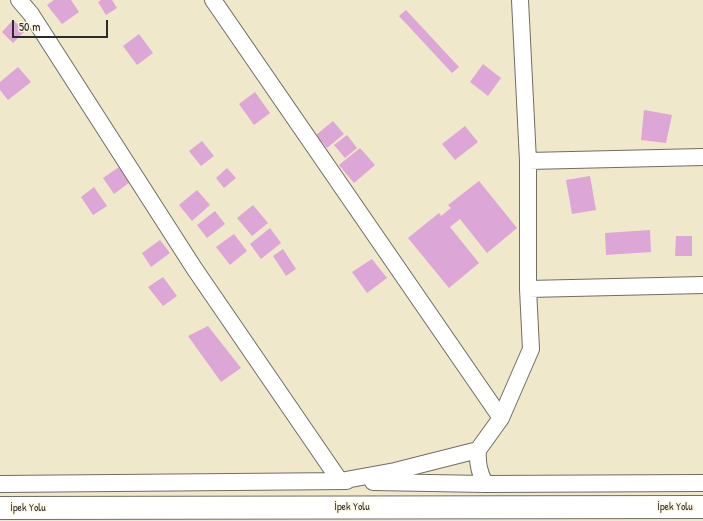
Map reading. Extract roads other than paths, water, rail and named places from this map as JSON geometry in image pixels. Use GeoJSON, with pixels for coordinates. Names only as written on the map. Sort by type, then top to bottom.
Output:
{"type":"FeatureCollection","features":[{"type":"Feature","properties":{"kind":"highway","name":"İpek Yolu"},"geometry":{"type":"LineString","coordinates":[[0,508],[703,507]]}},
{"type":"Feature","properties":{"kind":"street"},"geometry":{"type":"LineString","coordinates":[[18,0],[31,14],[106,128],[194,268],[340,481]]}},
{"type":"Feature","properties":{"kind":"street"},"geometry":{"type":"LineString","coordinates":[[213,0],[501,418]]}},
{"type":"Feature","properties":{"kind":"street"},"geometry":{"type":"LineString","coordinates":[[486,484],[478,466],[478,450],[501,418],[531,349],[528,290],[528,161],[520,0]]}},
{"type":"Feature","properties":{"kind":"street"},"geometry":{"type":"LineString","coordinates":[[528,161],[703,158]]}},
{"type":"Feature","properties":{"kind":"street"},"geometry":{"type":"LineString","coordinates":[[528,290],[703,285]]}},
{"type":"Feature","properties":{"kind":"street"},"geometry":{"type":"LineString","coordinates":[[340,481],[395,471],[478,450]]}},
{"type":"Feature","properties":{"kind":"street"},"geometry":{"type":"LineString","coordinates":[[0,484],[340,481],[486,484],[703,484]]}}]}
